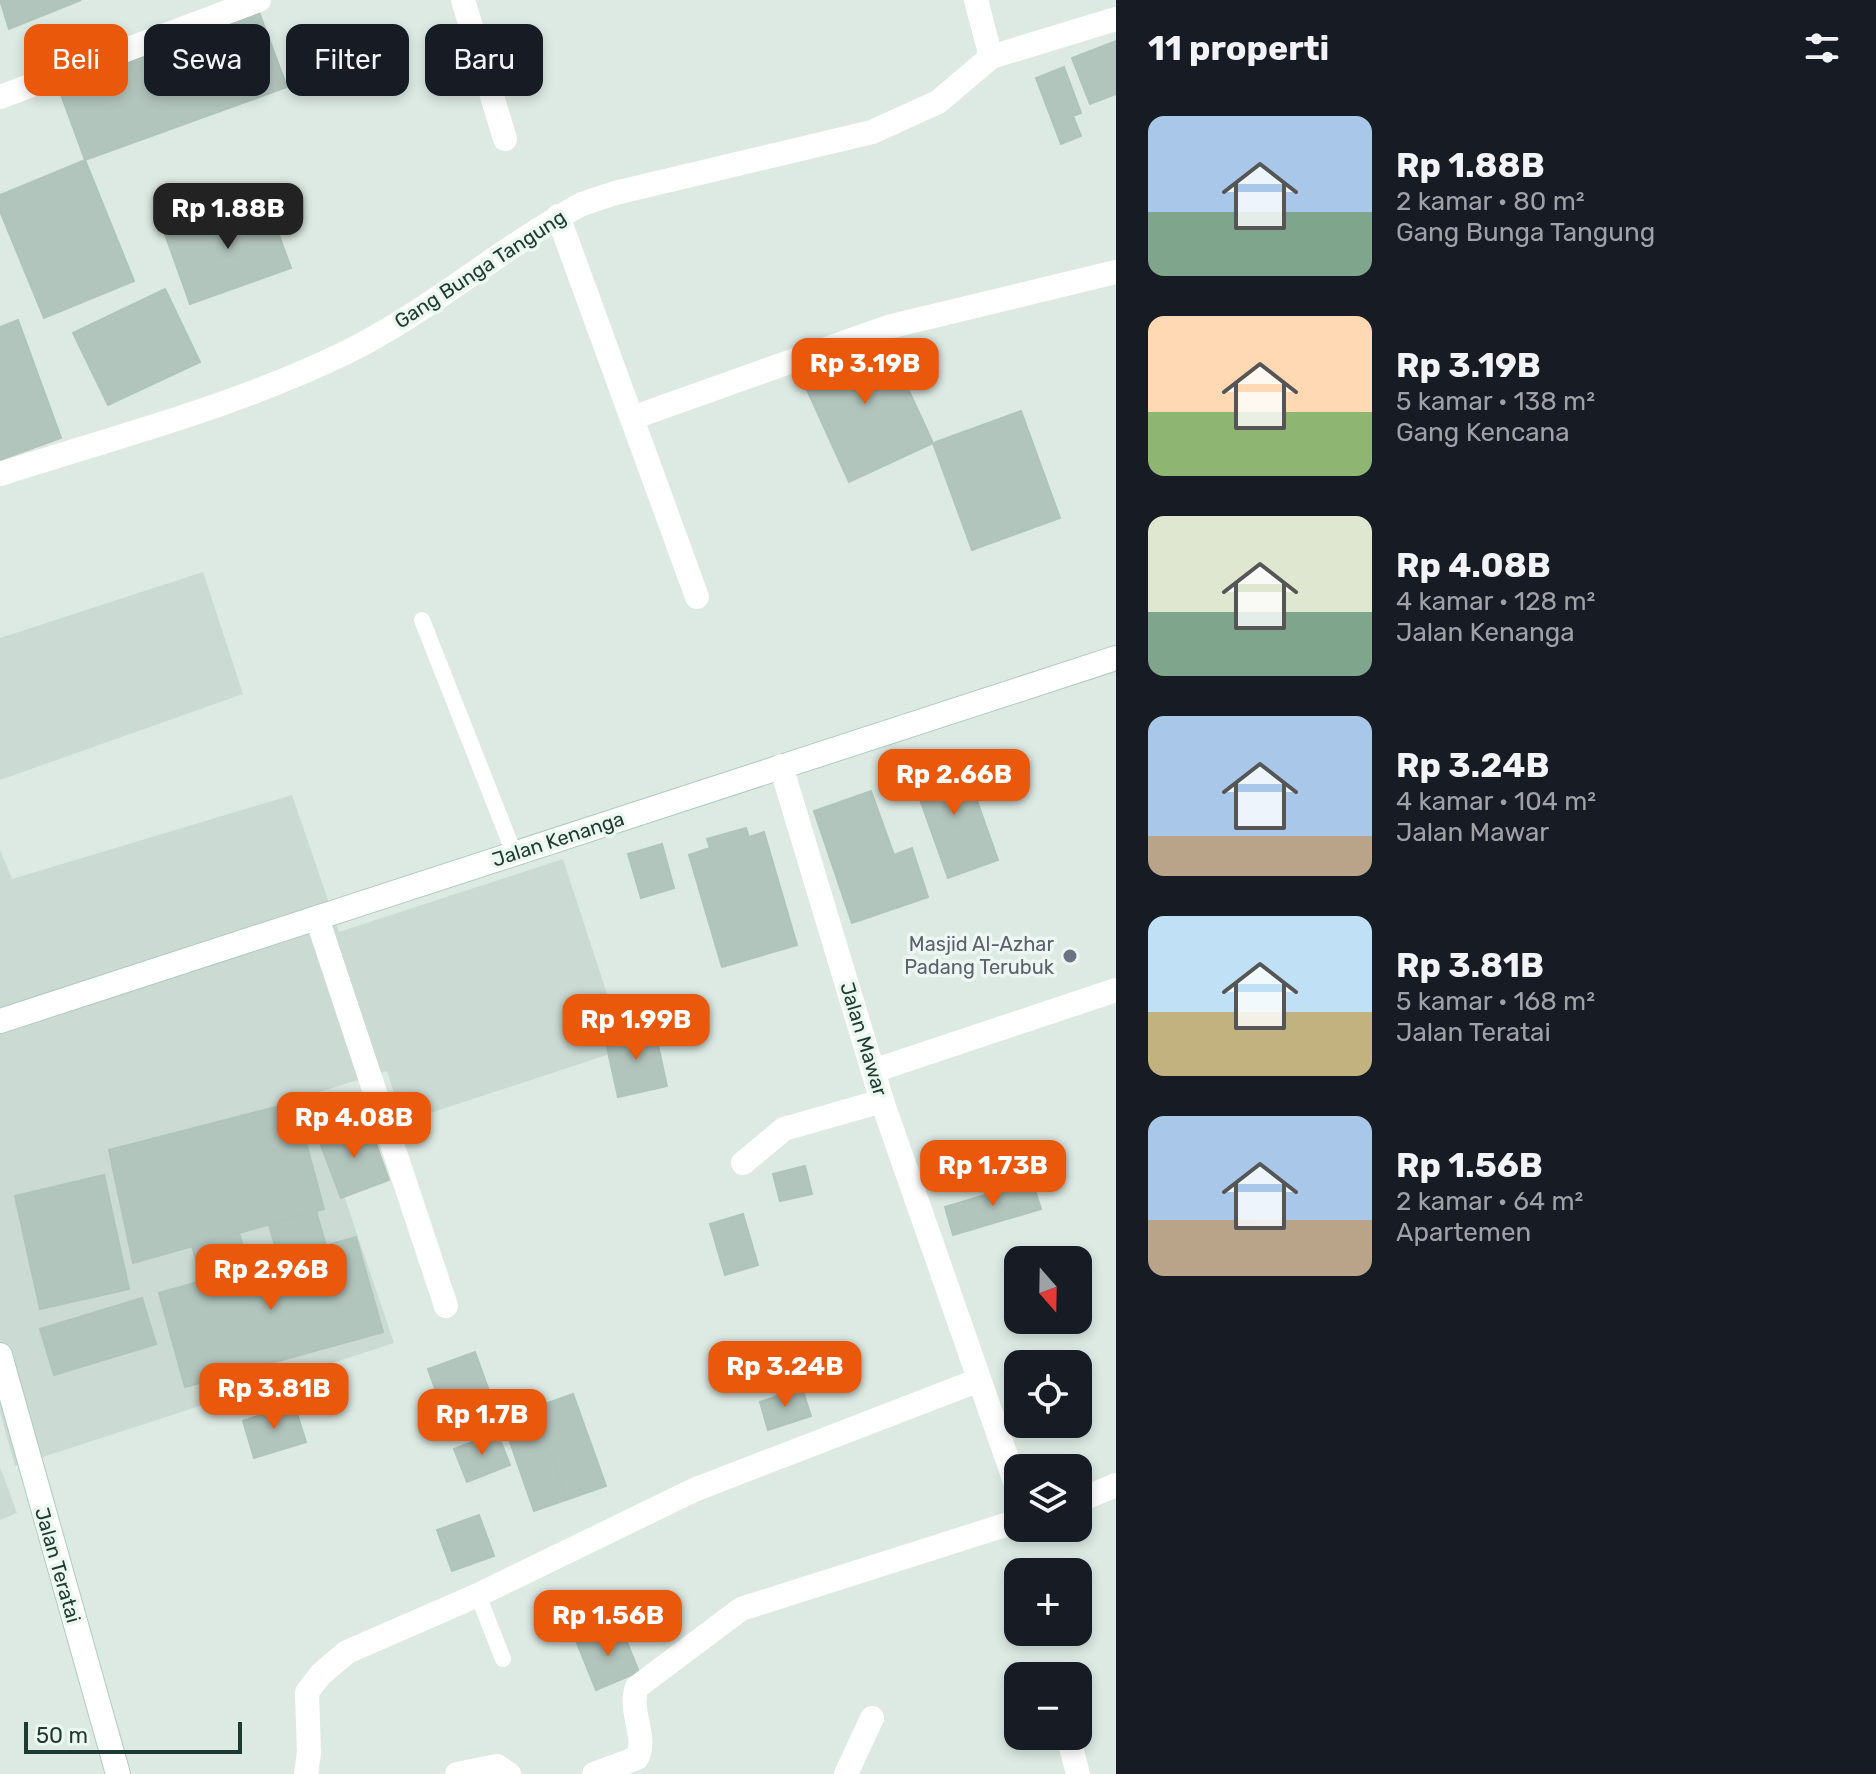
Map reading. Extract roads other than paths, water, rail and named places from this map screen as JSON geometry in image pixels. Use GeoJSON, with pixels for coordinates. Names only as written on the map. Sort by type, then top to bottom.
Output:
{"type":"FeatureCollection","features":[{"type":"Feature","properties":{"kind":"street"},"geometry":{"type":"LineString","coordinates":[[463,0],[505,139]]}},
{"type":"Feature","properties":{"kind":"street"},"geometry":{"type":"LineString","coordinates":[[976,0],[991,57],[1116,19]]}},
{"type":"Feature","properties":{"kind":"street"},"geometry":{"type":"LineString","coordinates":[[0,97],[251,1]]}},
{"type":"Feature","properties":{"kind":"street","name":"Gang Bunga Tangung"},"geometry":{"type":"LineString","coordinates":[[0,474],[259,390],[345,353],[440,298],[558,216],[615,193],[872,132],[938,102],[991,57]]}},
{"type":"Feature","properties":{"kind":"street"},"geometry":{"type":"LineString","coordinates":[[558,216],[697,597]]}},
{"type":"Feature","properties":{"kind":"street"},"geometry":{"type":"LineString","coordinates":[[632,418],[888,327],[1116,272]]}},
{"type":"Feature","properties":{"kind":"street","name":"Jalan Kenanga"},"geometry":{"type":"LineString","coordinates":[[0,1021],[1116,658]]}},
{"type":"Feature","properties":{"kind":"street","name":"Jalan Mawar"},"geometry":{"type":"LineString","coordinates":[[781,766],[882,1101],[1005,1454]]}},
{"type":"Feature","properties":{"kind":"street"},"geometry":{"type":"LineString","coordinates":[[317,918],[446,1306]]}},
{"type":"Feature","properties":{"kind":"street"},"geometry":{"type":"LineString","coordinates":[[873,1071],[1116,990]]}},
{"type":"Feature","properties":{"kind":"street"},"geometry":{"type":"LineString","coordinates":[[743,1163],[784,1129],[882,1101]]}},
{"type":"Feature","properties":{"kind":"street","name":"Jalan Teratai"},"geometry":{"type":"LineString","coordinates":[[0,1355],[118,1774]]}},
{"type":"Feature","properties":{"kind":"street"},"geometry":{"type":"LineString","coordinates":[[306,1774],[309,1753],[307,1692],[321,1674],[347,1652],[478,1595],[694,1490],[979,1380]]}},
{"type":"Feature","properties":{"kind":"street"},"geometry":{"type":"LineString","coordinates":[[1092,1495],[1116,1485]]}},
{"type":"Feature","properties":{"kind":"street"},"geometry":{"type":"LineString","coordinates":[[594,1774],[637,1758],[642,1749],[632,1701],[637,1687],[741,1609],[1004,1525]]}},
{"type":"Feature","properties":{"kind":"street"},"geometry":{"type":"LineString","coordinates":[[846,1774],[872,1718]]}},
{"type":"Feature","properties":{"kind":"street"},"geometry":{"type":"LineString","coordinates":[[1072,1750],[1078,1774]]}},
{"type":"Feature","properties":{"kind":"street"},"geometry":{"type":"LineString","coordinates":[[457,1774],[497,1766],[509,1774]]}},
{"type":"Feature","properties":{"kind":"lane"},"geometry":{"type":"LineString","coordinates":[[422,620],[514,853]]}},
{"type":"Feature","properties":{"kind":"lane"},"geometry":{"type":"LineString","coordinates":[[478,1595],[503,1659]]}},
{"type":"Feature","properties":{"kind":"place","name":"Masjid Al-Azhar Padang Terubuk"},"geometry":{"type":"Point","coordinates":[1070,956]}}]}
